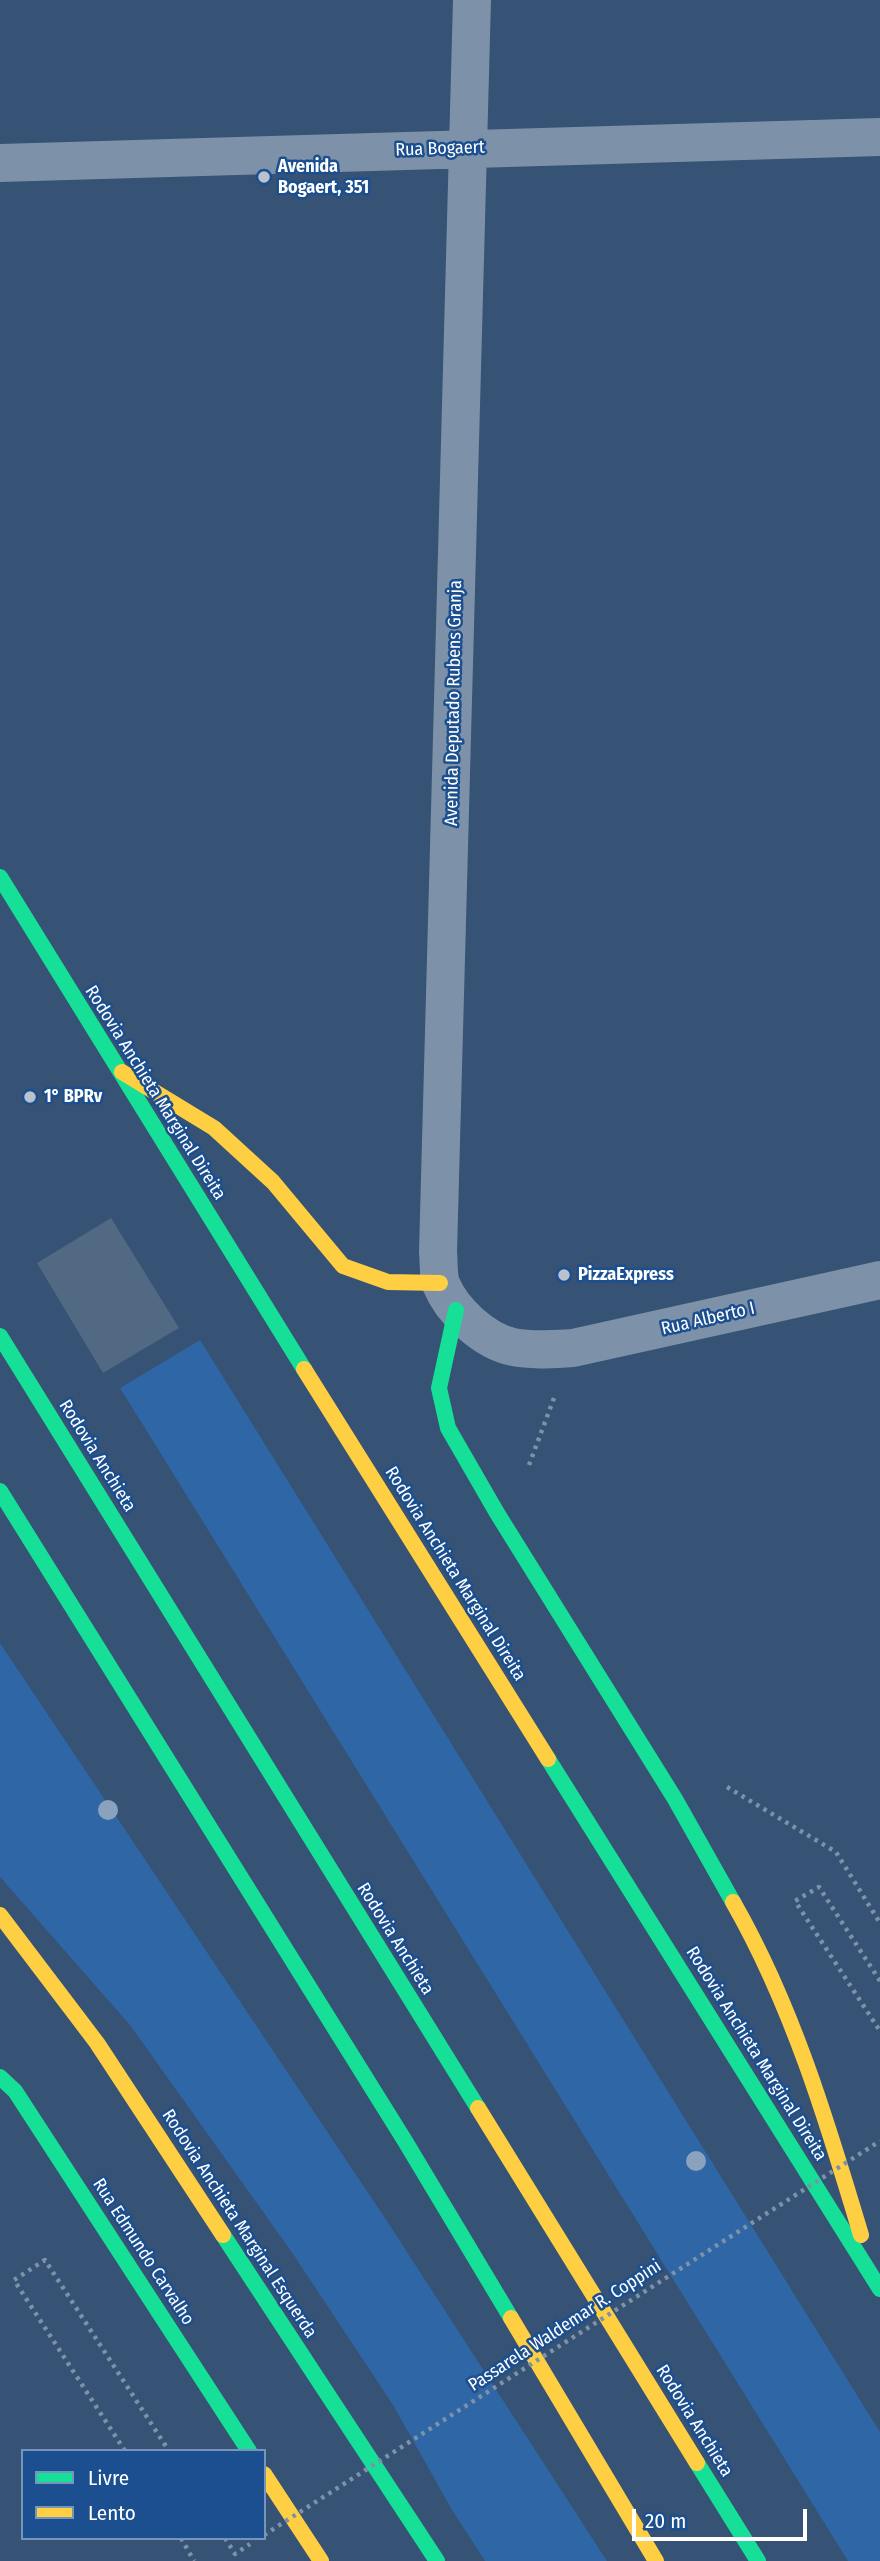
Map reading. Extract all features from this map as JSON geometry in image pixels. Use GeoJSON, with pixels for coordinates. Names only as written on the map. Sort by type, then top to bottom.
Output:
{"type":"FeatureCollection","features":[{"type":"Feature","properties":{"kind":"main road","name":"Rodovia Anchieta Marginal Direita"},"geometry":{"type":"LineString","coordinates":[[0,877],[116,1069],[878,2286]]}},
{"type":"Feature","properties":{"kind":"main road"},"geometry":{"type":"LineString","coordinates":[[116,1069],[214,1128],[273,1182],[343,1266],[387,1282],[448,1296],[439,1388],[448,1428],[497,1513],[675,1799],[754,1938],[820,2098],[878,2286]]}},
{"type":"Feature","properties":{"kind":"main road","name":"Rodovia Anchieta"},"geometry":{"type":"LineString","coordinates":[[0,1336],[758,2561]]}},
{"type":"Feature","properties":{"kind":"main road"},"geometry":{"type":"LineString","coordinates":[[0,1491],[405,2141],[656,2561]]}},
{"type":"Feature","properties":{"kind":"main road","name":"Rodovia Anchieta Marginal Esquerda"},"geometry":{"type":"LineString","coordinates":[[0,1915],[97,2043],[437,2561]]}},
{"type":"Feature","properties":{"kind":"main road","name":"Rua Edmundo Carvalho"},"geometry":{"type":"LineString","coordinates":[[0,2077],[15,2091],[248,2449]]}},
{"type":"Feature","properties":{"kind":"main road"},"geometry":{"type":"LineString","coordinates":[[266,2477],[321,2561]]}},
{"type":"Feature","properties":{"kind":"street","name":"Avenida Deputado Rubens Granja"},"geometry":{"type":"LineString","coordinates":[[448,1296],[438,1252],[472,0]]}},
{"type":"Feature","properties":{"kind":"street","name":"Rua Bogaert"},"geometry":{"type":"LineString","coordinates":[[0,163],[880,137]]}},
{"type":"Feature","properties":{"kind":"street","name":"Rua Alberto I"},"geometry":{"type":"LineString","coordinates":[[448,1296],[490,1337],[512,1347],[573,1348],[880,1280]]}},
{"type":"Feature","properties":{"kind":"path"},"geometry":{"type":"LineString","coordinates":[[527,1470],[573,1348]]}},
{"type":"Feature","properties":{"kind":"path"},"geometry":{"type":"LineString","coordinates":[[719,1775],[727,1787],[836,1852],[880,1923]]}},
{"type":"Feature","properties":{"kind":"path"},"geometry":{"type":"LineString","coordinates":[[880,1981],[819,1887],[795,1900],[880,2031]]}},
{"type":"Feature","properties":{"kind":"path","name":"Passarela Waldemar R. Coppini"},"geometry":{"type":"LineString","coordinates":[[266,2534],[880,2141]]}},
{"type":"Feature","properties":{"kind":"path"},"geometry":{"type":"LineString","coordinates":[[124,2449],[14,2280],[45,2260],[168,2449]]}},
{"type":"Feature","properties":{"kind":"path"},"geometry":{"type":"LineString","coordinates":[[182,2540],[194,2561]]}},
{"type":"Feature","properties":{"kind":"path"},"geometry":{"type":"LineString","coordinates":[[226,2540],[235,2554]]}},
{"type":"Feature","properties":{"kind":"shaded area"},"geometry":{"type":"Polygon","coordinates":[[[200,1340],[880,2432],[880,2561],[848,2561],[120,1388],[200,1340]]]}},
{"type":"Feature","properties":{"kind":"shaded area"},"geometry":{"type":"Polygon","coordinates":[[[0,1643],[387,2221],[607,2561],[485,2561],[452,2510],[393,2405],[293,2254],[130,2025],[0,1877],[0,1643]]]}},
{"type":"Feature","properties":{"kind":"building"},"geometry":{"type":"Polygon","coordinates":[[[111,1218],[179,1328],[103,1373],[37,1263],[111,1218]]]}},
{"type":"Feature","properties":{"kind":"traffic: fast"},"geometry":{"type":"LineString","coordinates":[[0,877],[304,1369]]}},
{"type":"Feature","properties":{"kind":"traffic: fast"},"geometry":{"type":"LineString","coordinates":[[456,1310],[439,1388],[448,1428],[497,1513],[675,1799],[733,1902]]}},
{"type":"Feature","properties":{"kind":"traffic: fast"},"geometry":{"type":"LineString","coordinates":[[0,1336],[478,2108]]}},
{"type":"Feature","properties":{"kind":"traffic: fast"},"geometry":{"type":"LineString","coordinates":[[0,1491],[405,2141],[511,2318]]}},
{"type":"Feature","properties":{"kind":"traffic: fast"},"geometry":{"type":"LineString","coordinates":[[548,1759],[880,2289]]}},
{"type":"Feature","properties":{"kind":"traffic: fast"},"geometry":{"type":"LineString","coordinates":[[0,2077],[15,2091],[248,2449]]}},
{"type":"Feature","properties":{"kind":"traffic: fast"},"geometry":{"type":"LineString","coordinates":[[223,2235],[437,2561]]}},
{"type":"Feature","properties":{"kind":"traffic: fast"},"geometry":{"type":"LineString","coordinates":[[697,2463],[758,2561]]}},
{"type":"Feature","properties":{"kind":"traffic: slow"},"geometry":{"type":"LineString","coordinates":[[122,1072],[214,1128],[273,1182],[343,1266],[388,1282],[440,1283]]}},
{"type":"Feature","properties":{"kind":"traffic: slow"},"geometry":{"type":"LineString","coordinates":[[304,1369],[548,1759]]}},
{"type":"Feature","properties":{"kind":"traffic: slow"},"geometry":{"type":"LineString","coordinates":[[733,1902],[773,1981],[806,2064],[861,2235]]}},
{"type":"Feature","properties":{"kind":"traffic: slow"},"geometry":{"type":"LineString","coordinates":[[0,1915],[97,2043],[223,2235]]}},
{"type":"Feature","properties":{"kind":"traffic: slow"},"geometry":{"type":"LineString","coordinates":[[478,2108],[697,2463]]}},
{"type":"Feature","properties":{"kind":"traffic: slow"},"geometry":{"type":"LineString","coordinates":[[511,2318],[656,2561]]}},
{"type":"Feature","properties":{"kind":"traffic: slow"},"geometry":{"type":"LineString","coordinates":[[266,2477],[321,2561]]}},
{"type":"Feature","properties":{"kind":"place","name":"Avenida Bogaert, 351"},"geometry":{"type":"Point","coordinates":[264,177]}},
{"type":"Feature","properties":{"kind":"place","name":"1° BPRv"},"geometry":{"type":"Point","coordinates":[30,1097]}},
{"type":"Feature","properties":{"kind":"place","name":"PizzaExpress"},"geometry":{"type":"Point","coordinates":[564,1275]}}]}
